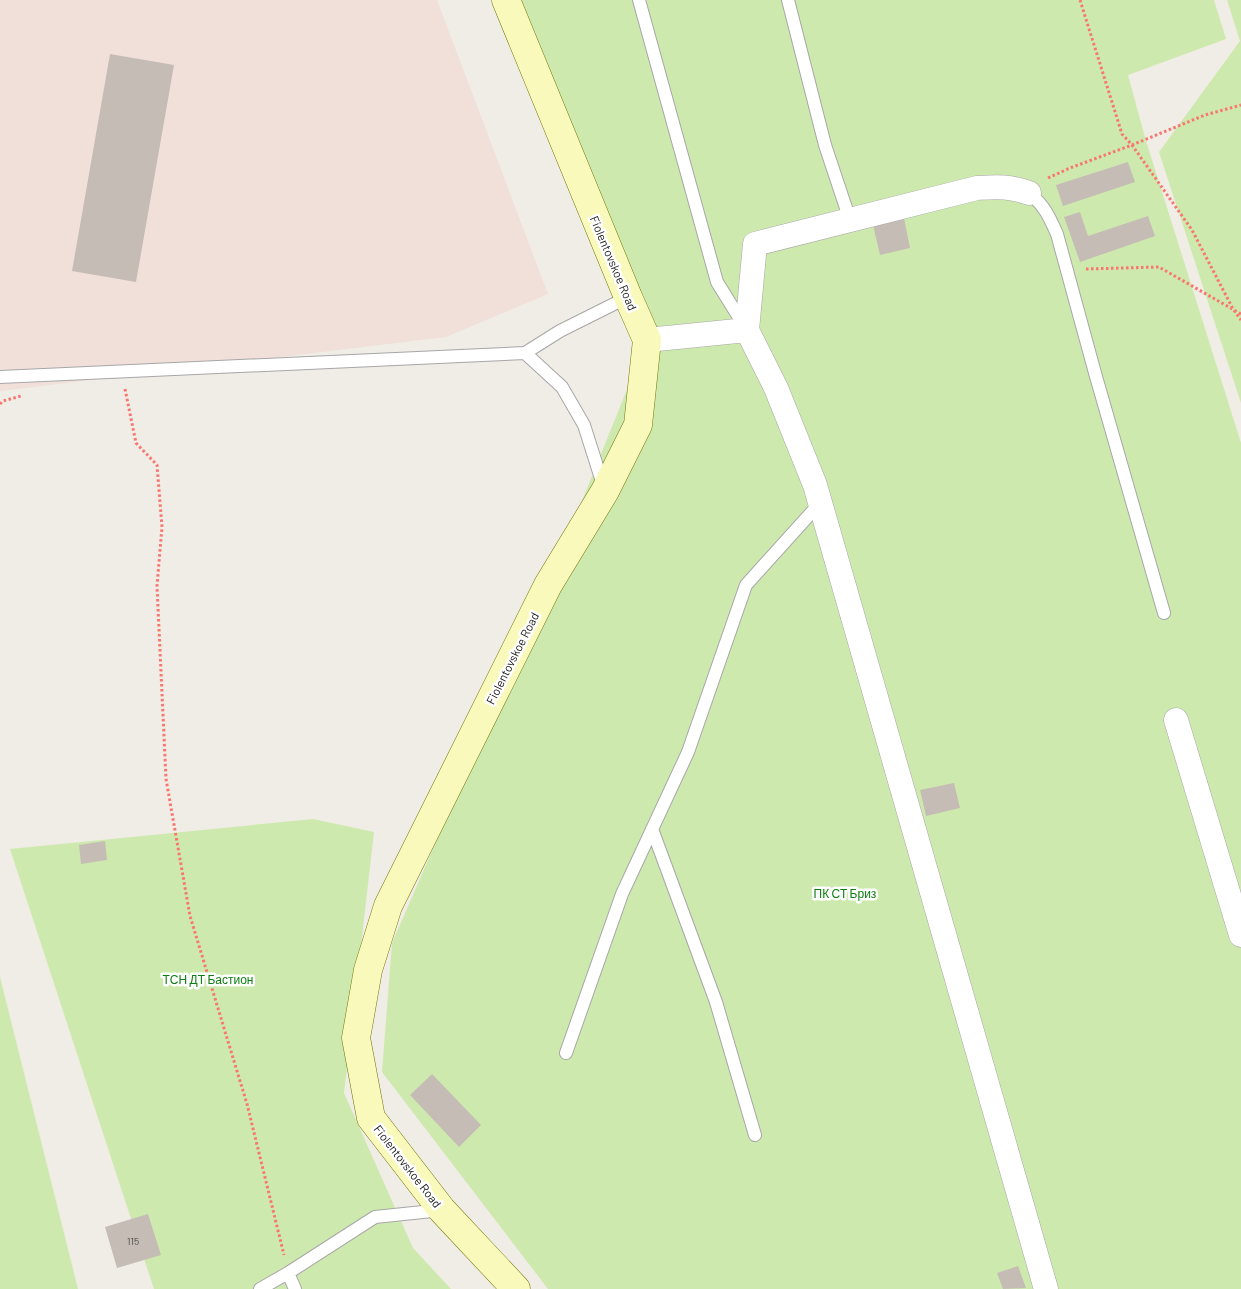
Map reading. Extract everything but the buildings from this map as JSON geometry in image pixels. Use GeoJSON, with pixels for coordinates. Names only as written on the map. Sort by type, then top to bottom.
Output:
{"type":"FeatureCollection","features":[{"type":"Feature","properties":{"kind":"main road","name":"Fiolentovskoe Road"},"geometry":{"type":"LineString","coordinates":[[506,0],[647,340],[638,425],[605,491],[548,585],[388,906],[368,970],[356,1038],[371,1118],[442,1210],[516,1289]]}},
{"type":"Feature","properties":{"kind":"street"},"geometry":{"type":"LineString","coordinates":[[1029,193],[1015,188],[977,188],[755,244],[747,330],[776,388],[815,484],[1046,1289]]}},
{"type":"Feature","properties":{"kind":"street"},"geometry":{"type":"LineString","coordinates":[[647,340],[747,330]]}},
{"type":"Feature","properties":{"kind":"street"},"geometry":{"type":"LineString","coordinates":[[1176,720],[1241,934]]}},
{"type":"Feature","properties":{"kind":"lane"},"geometry":{"type":"LineString","coordinates":[[639,0],[718,282],[747,330]]}},
{"type":"Feature","properties":{"kind":"lane"},"geometry":{"type":"LineString","coordinates":[[788,0],[825,145],[850,220]]}},
{"type":"Feature","properties":{"kind":"lane"},"geometry":{"type":"LineString","coordinates":[[1029,193],[1047,212],[1057,234],[1164,613]]}},
{"type":"Feature","properties":{"kind":"lane"},"geometry":{"type":"LineString","coordinates":[[0,377],[525,353],[560,331],[628,298]]}},
{"type":"Feature","properties":{"kind":"lane"},"geometry":{"type":"LineString","coordinates":[[525,353],[562,388],[580,418],[584,425],[605,491]]}},
{"type":"Feature","properties":{"kind":"lane"},"geometry":{"type":"LineString","coordinates":[[566,1053],[622,894],[688,752],[746,585],[820,502]]}},
{"type":"Feature","properties":{"kind":"lane"},"geometry":{"type":"LineString","coordinates":[[652,829],[716,1002],[755,1135]]}},
{"type":"Feature","properties":{"kind":"lane"},"geometry":{"type":"LineString","coordinates":[[260,1289],[375,1217],[442,1210]]}},
{"type":"Feature","properties":{"kind":"lane"},"geometry":{"type":"LineString","coordinates":[[288,1273],[295,1289]]}},
{"type":"Feature","properties":{"kind":"path"},"geometry":{"type":"LineString","coordinates":[[1080,0],[1122,134],[1132,145],[1192,230],[1233,309],[1241,320]]}},
{"type":"Feature","properties":{"kind":"path"},"geometry":{"type":"LineString","coordinates":[[1029,193],[1040,183],[1070,168],[1205,115],[1241,105]]}},
{"type":"Feature","properties":{"kind":"path"},"geometry":{"type":"LineString","coordinates":[[1067,270],[1159,267],[1241,314]]}},
{"type":"Feature","properties":{"kind":"path"},"geometry":{"type":"LineString","coordinates":[[122,372],[136,443],[156,465],[162,527],[157,586],[166,779],[190,916],[248,1104],[288,1273]]}},
{"type":"Feature","properties":{"kind":"shaded area"},"geometry":{"type":"Polygon","coordinates":[[[0,0],[437,0],[548,294],[446,337],[0,391],[0,0]]]}},
{"type":"Feature","properties":{"kind":"green space","name":"ПК СТ Бриз"},"geometry":{"type":"Polygon","coordinates":[[[519,0],[1214,0],[1226,39],[1128,75],[1146,141],[1241,443],[1241,1289],[548,1289],[382,1072],[392,943],[548,585],[647,340],[519,0]]]}},
{"type":"Feature","properties":{"kind":"green space"},"geometry":{"type":"Polygon","coordinates":[[[1227,0],[1241,0],[1241,403],[1159,152],[1240,41],[1227,0]]]}},
{"type":"Feature","properties":{"kind":"green space","name":"ТСН ДТ Бастион"},"geometry":{"type":"Polygon","coordinates":[[[313,819],[374,832],[344,1093],[413,1248],[451,1289],[154,1289],[10,849],[313,819]]]}},
{"type":"Feature","properties":{"kind":"green space"},"geometry":{"type":"Polygon","coordinates":[[[0,977],[78,1289],[0,1289],[0,977]]]}}]}
